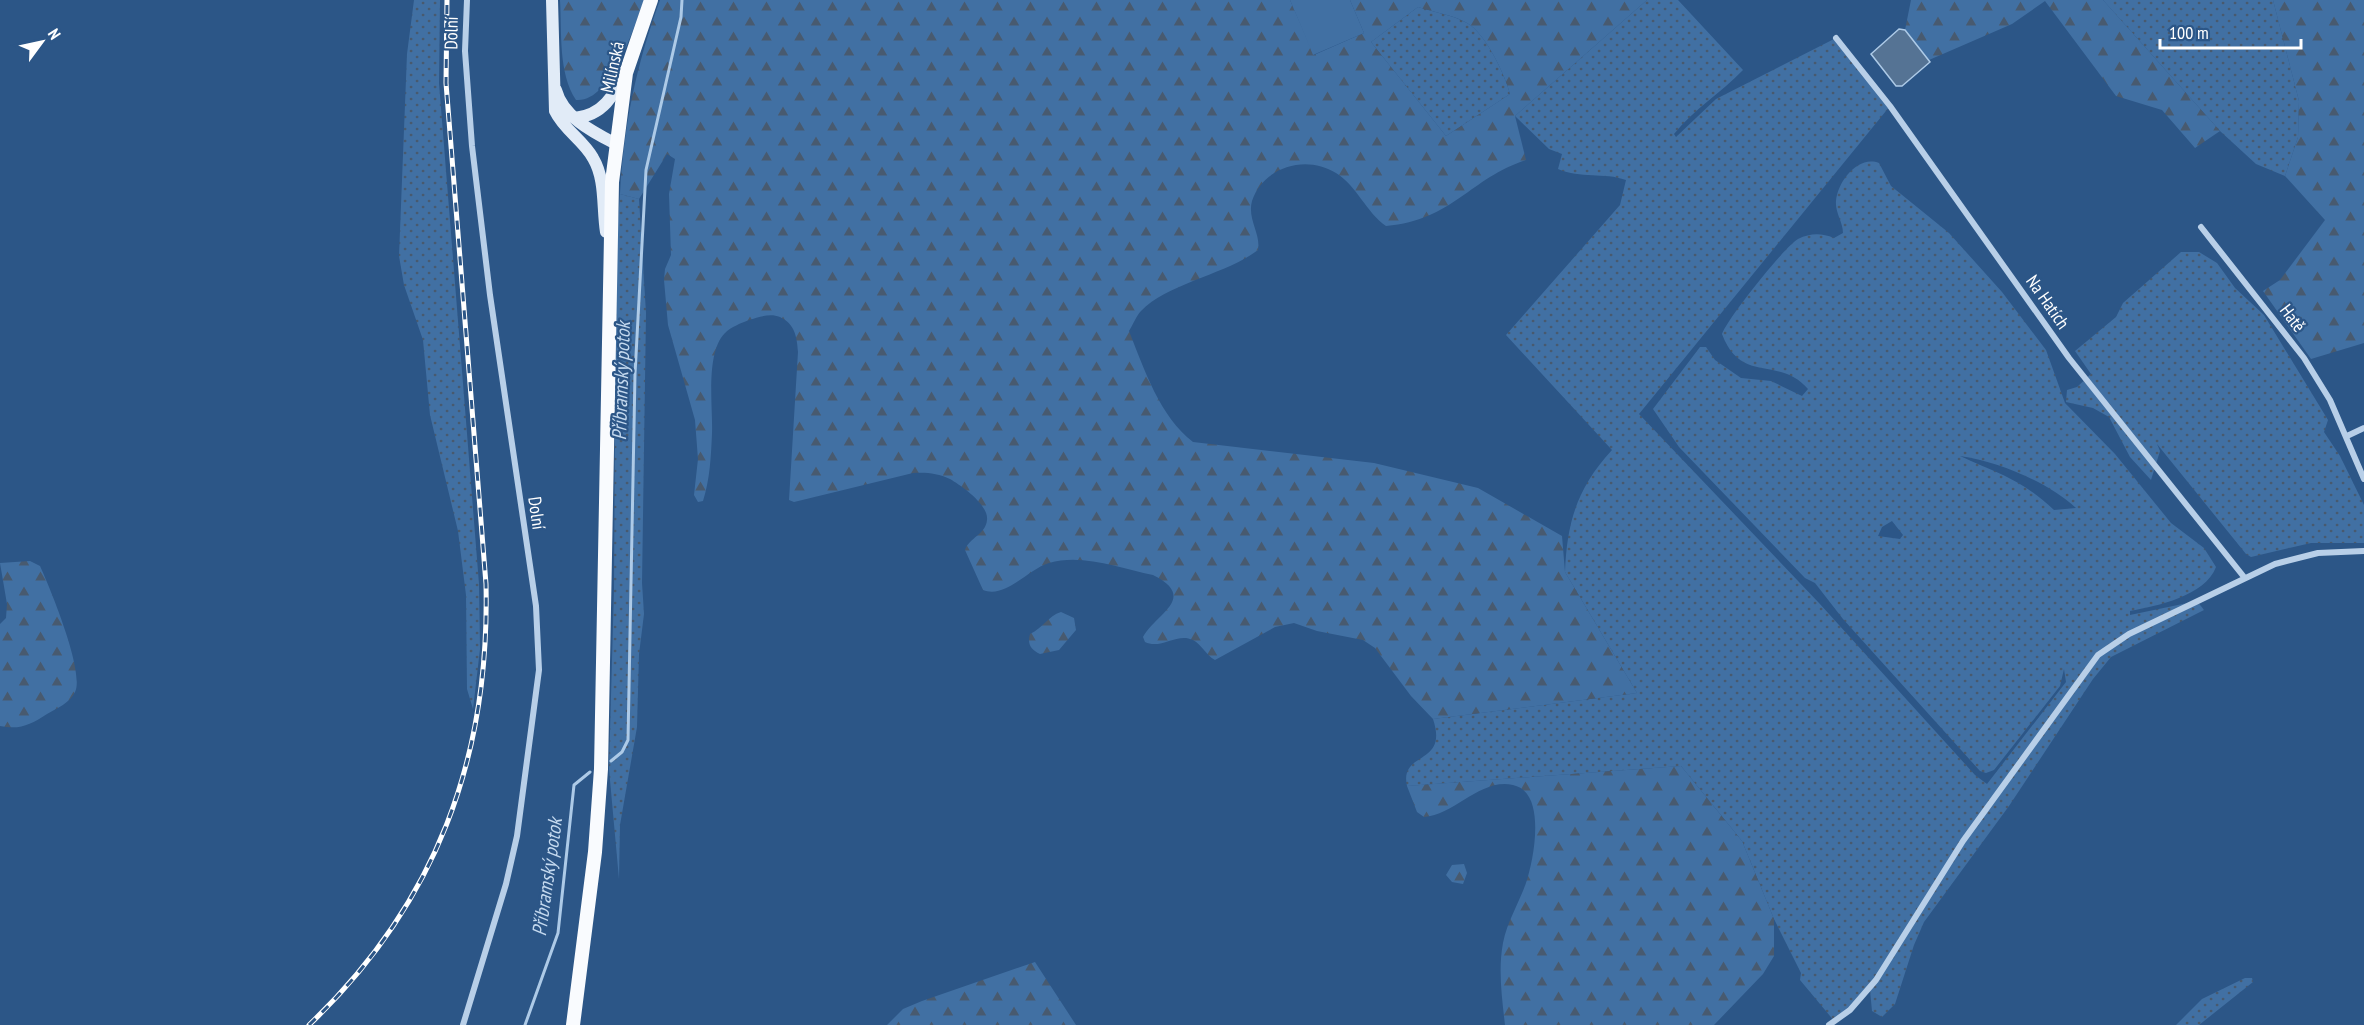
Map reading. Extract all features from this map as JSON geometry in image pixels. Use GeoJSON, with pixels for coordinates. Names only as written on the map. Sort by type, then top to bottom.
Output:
{"type":"FeatureCollection","features":[{"type":"Feature","properties":{"kind":"main road","name":"Milínská"},"geometry":{"type":"LineString","coordinates":[[573,1025],[594,863],[601,769],[611,249],[616,144],[632,51],[651,0]]}},
{"type":"Feature","properties":{"kind":"street","name":"Dolní"},"geometry":{"type":"LineString","coordinates":[[463,1025],[506,884],[517,836],[539,660],[536,606],[493,317],[472,146],[465,51],[467,0]]}},
{"type":"Feature","properties":{"kind":"street"},"geometry":{"type":"LineString","coordinates":[[552,0],[555,111],[561,123],[589,152],[598,168],[611,249]]}},
{"type":"Feature","properties":{"kind":"street","name":"Na Hatích"},"geometry":{"type":"LineString","coordinates":[[1836,38],[1890,106],[2069,358],[2244,577]]}},
{"type":"Feature","properties":{"kind":"street"},"geometry":{"type":"LineString","coordinates":[[575,118],[591,115],[609,101],[632,51]]}},
{"type":"Feature","properties":{"kind":"street"},"geometry":{"type":"LineString","coordinates":[[553,81],[560,102],[575,118],[616,144]]}},
{"type":"Feature","properties":{"kind":"street"},"geometry":{"type":"LineString","coordinates":[[575,137],[587,144],[616,144]]}},
{"type":"Feature","properties":{"kind":"street","name":"Hatě"},"geometry":{"type":"LineString","coordinates":[[2201,227],[2304,358],[2330,400],[2364,479]]}},
{"type":"Feature","properties":{"kind":"street"},"geometry":{"type":"LineString","coordinates":[[2347,436],[2364,428]]}},
{"type":"Feature","properties":{"kind":"street"},"geometry":{"type":"LineString","coordinates":[[1829,1025],[1850,1010],[1876,981],[1963,841],[1999,789],[2059,712],[2088,666],[2111,645],[2244,577],[2296,556],[2364,550]]}},
{"type":"Feature","properties":{"kind":"green space"},"geometry":{"type":"Polygon","coordinates":[[[414,0],[440,0],[439,83],[479,584],[480,649],[473,709],[467,689],[466,595],[458,531],[430,415],[423,340],[404,285],[399,256],[407,54],[414,0]]]}},
{"type":"Feature","properties":{"kind":"green space"},"geometry":{"type":"Polygon","coordinates":[[[560,0],[644,0],[619,61],[610,77],[589,98],[576,100],[566,77],[562,52],[560,0]]]}},
{"type":"Feature","properties":{"kind":"green space"},"geometry":{"type":"Polygon","coordinates":[[[660,0],[1290,0],[1314,55],[1364,33],[1350,0],[1647,0],[1515,116],[1526,160],[1490,177],[1428,216],[1386,226],[1373,214],[1350,185],[1336,173],[1324,167],[1312,165],[1287,167],[1266,180],[1252,201],[1251,214],[1258,238],[1258,250],[1245,259],[1152,301],[1139,313],[1129,331],[1162,406],[1181,432],[1193,442],[1374,463],[1478,488],[1562,536],[1565,572],[1637,693],[1433,719],[1411,696],[1375,648],[1363,640],[1317,631],[1294,623],[1275,627],[1215,660],[1196,642],[1187,638],[1157,644],[1145,642],[1143,637],[1170,606],[1173,599],[1173,591],[1166,583],[1153,575],[1101,563],[1061,560],[1041,566],[1008,587],[992,592],[983,590],[965,550],[984,529],[986,514],[984,508],[974,497],[950,479],[932,473],[913,473],[794,502],[789,500],[798,352],[792,327],[785,320],[776,316],[768,315],[739,324],[727,331],[719,342],[712,367],[712,433],[709,476],[703,501],[698,502],[694,495],[698,459],[695,420],[668,325],[664,280],[665,269],[671,255],[669,194],[675,159],[667,154],[639,199],[620,194],[632,96],[644,48],[660,0]],[[1418,7],[1371,42],[1446,136],[1510,94],[1493,55],[1474,28],[1456,18],[1418,7]]]}},
{"type":"Feature","properties":{"kind":"green space"},"geometry":{"type":"Polygon","coordinates":[[[1290,0],[1350,0],[1364,33],[1313,55],[1290,0]]]}},
{"type":"Feature","properties":{"kind":"green space"},"geometry":{"type":"Polygon","coordinates":[[[1647,0],[1678,0],[1743,70],[1690,117],[1674,134],[1676,137],[1716,99],[1836,38],[1890,106],[1639,414],[1819,603],[1975,775],[1987,784],[2066,682],[2064,669],[2060,686],[1994,770],[1986,773],[1980,771],[1843,619],[1815,583],[1805,578],[1679,447],[1653,409],[1700,347],[1706,347],[1715,360],[1741,378],[1771,381],[1802,396],[1808,389],[1797,379],[1785,373],[1750,365],[1739,359],[1730,350],[1722,334],[1745,299],[1791,244],[1807,236],[1820,235],[1834,238],[1843,233],[1836,201],[1841,186],[1850,172],[1864,163],[1879,163],[1891,186],[1949,233],[2002,292],[2046,350],[2065,403],[2115,454],[2171,523],[2204,548],[2216,567],[2202,585],[2191,592],[2166,603],[2130,611],[2130,615],[2197,601],[2204,610],[2111,657],[2093,679],[2009,806],[1924,922],[1895,1004],[1882,1017],[1872,1011],[1870,990],[1835,1022],[1800,980],[1801,973],[1774,919],[1742,841],[1681,766],[1407,786],[1406,775],[1410,767],[1430,752],[1435,745],[1436,734],[1433,719],[1637,693],[1565,572],[1568,537],[1576,506],[1590,478],[1612,450],[1506,335],[1620,205],[1626,180],[1609,176],[1575,174],[1558,169],[1562,154],[1549,149],[1515,116],[1647,0]],[[1960,456],[2020,484],[2054,510],[2076,508],[2051,489],[2021,474],[1960,456]],[[1892,521],[1882,527],[1878,536],[1900,539],[1903,535],[1892,521]]]}},
{"type":"Feature","properties":{"kind":"green space"},"geometry":{"type":"Polygon","coordinates":[[[1911,0],[2103,0],[2220,131],[2195,148],[2162,110],[2116,96],[2045,1],[2012,24],[1929,60],[1905,30],[1911,0]]]}},
{"type":"Feature","properties":{"kind":"green space"},"geometry":{"type":"Polygon","coordinates":[[[2103,0],[2273,0],[2299,101],[2298,137],[2285,176],[2256,164],[2220,131],[2103,0]]]}},
{"type":"Feature","properties":{"kind":"green space"},"geometry":{"type":"Polygon","coordinates":[[[2273,0],[2364,0],[2364,343],[2311,359],[2263,291],[2280,280],[2325,220],[2285,176],[2298,137],[2299,101],[2273,0]]]}},
{"type":"Feature","properties":{"kind":"green space"},"geometry":{"type":"Polygon","coordinates":[[[1418,7],[1456,18],[1474,28],[1493,55],[1510,94],[1446,136],[1371,42],[1418,7]]]}},
{"type":"Feature","properties":{"kind":"green space"},"geometry":{"type":"Polygon","coordinates":[[[620,194],[639,199],[646,313],[642,583],[644,614],[639,654],[637,727],[620,825],[619,879],[609,769],[614,588],[616,249],[620,194]]]}},
{"type":"Feature","properties":{"kind":"green space"},"geometry":{"type":"Polygon","coordinates":[[[2181,252],[2199,252],[2217,263],[2235,288],[2264,315],[2328,420],[2324,432],[2340,456],[2364,505],[2364,543],[2311,543],[2251,557],[2246,554],[2157,444],[2160,451],[2151,480],[2130,457],[2109,417],[2093,408],[2066,402],[2067,390],[2077,387],[2091,374],[2075,351],[2116,317],[2123,303],[2181,252]]]}},
{"type":"Feature","properties":{"kind":"green space"},"geometry":{"type":"Polygon","coordinates":[[[30,561],[40,566],[51,592],[71,649],[77,682],[75,692],[70,699],[30,724],[19,727],[0,726],[0,624],[6,618],[7,604],[0,563],[30,561]]]}},
{"type":"Feature","properties":{"kind":"green space"},"geometry":{"type":"Polygon","coordinates":[[[1061,612],[1074,618],[1076,630],[1059,650],[1040,654],[1032,649],[1029,644],[1030,634],[1052,616],[1061,612]]]}},
{"type":"Feature","properties":{"kind":"green space"},"geometry":{"type":"Polygon","coordinates":[[[1681,766],[1742,841],[1774,919],[1774,956],[1763,974],[1714,1025],[1505,1025],[1501,984],[1503,943],[1526,883],[1532,859],[1535,828],[1530,800],[1524,790],[1513,785],[1501,784],[1479,792],[1435,815],[1424,817],[1417,812],[1407,786],[1681,766]]]}},
{"type":"Feature","properties":{"kind":"green space"},"geometry":{"type":"Polygon","coordinates":[[[1464,864],[1467,873],[1463,884],[1452,882],[1446,875],[1452,865],[1464,864]]]}},
{"type":"Feature","properties":{"kind":"green space"},"geometry":{"type":"Polygon","coordinates":[[[1035,962],[1076,1025],[887,1025],[903,1009],[1035,962]]]}},
{"type":"Feature","properties":{"kind":"green space"},"geometry":{"type":"Polygon","coordinates":[[[2245,978],[2252,978],[2253,982],[2199,1025],[2176,1025],[2202,999],[2245,978]]]}},
{"type":"Feature","properties":{"kind":"shaded area"},"geometry":{"type":"Polygon","coordinates":[[[1899,29],[1905,30],[1930,62],[1902,86],[1896,86],[1871,54],[1899,29]]]}},
{"type":"Feature","properties":{"kind":"waterway","name":"Příbramský potok"},"geometry":{"type":"LineString","coordinates":[[611,761],[622,752],[628,740],[635,374],[646,170],[681,17],[682,0]]}},
{"type":"Feature","properties":{"kind":"waterway","name":"Příbramský potok"},"geometry":{"type":"LineString","coordinates":[[525,1025],[558,933],[574,785],[590,772]]}},
{"type":"Feature","properties":{"kind":"railway"},"geometry":{"type":"LineString","coordinates":[[309,1025],[353,978],[391,930],[422,878],[447,824],[465,768],[478,709],[485,648],[486,584],[446,83],[447,0]]}}]}
